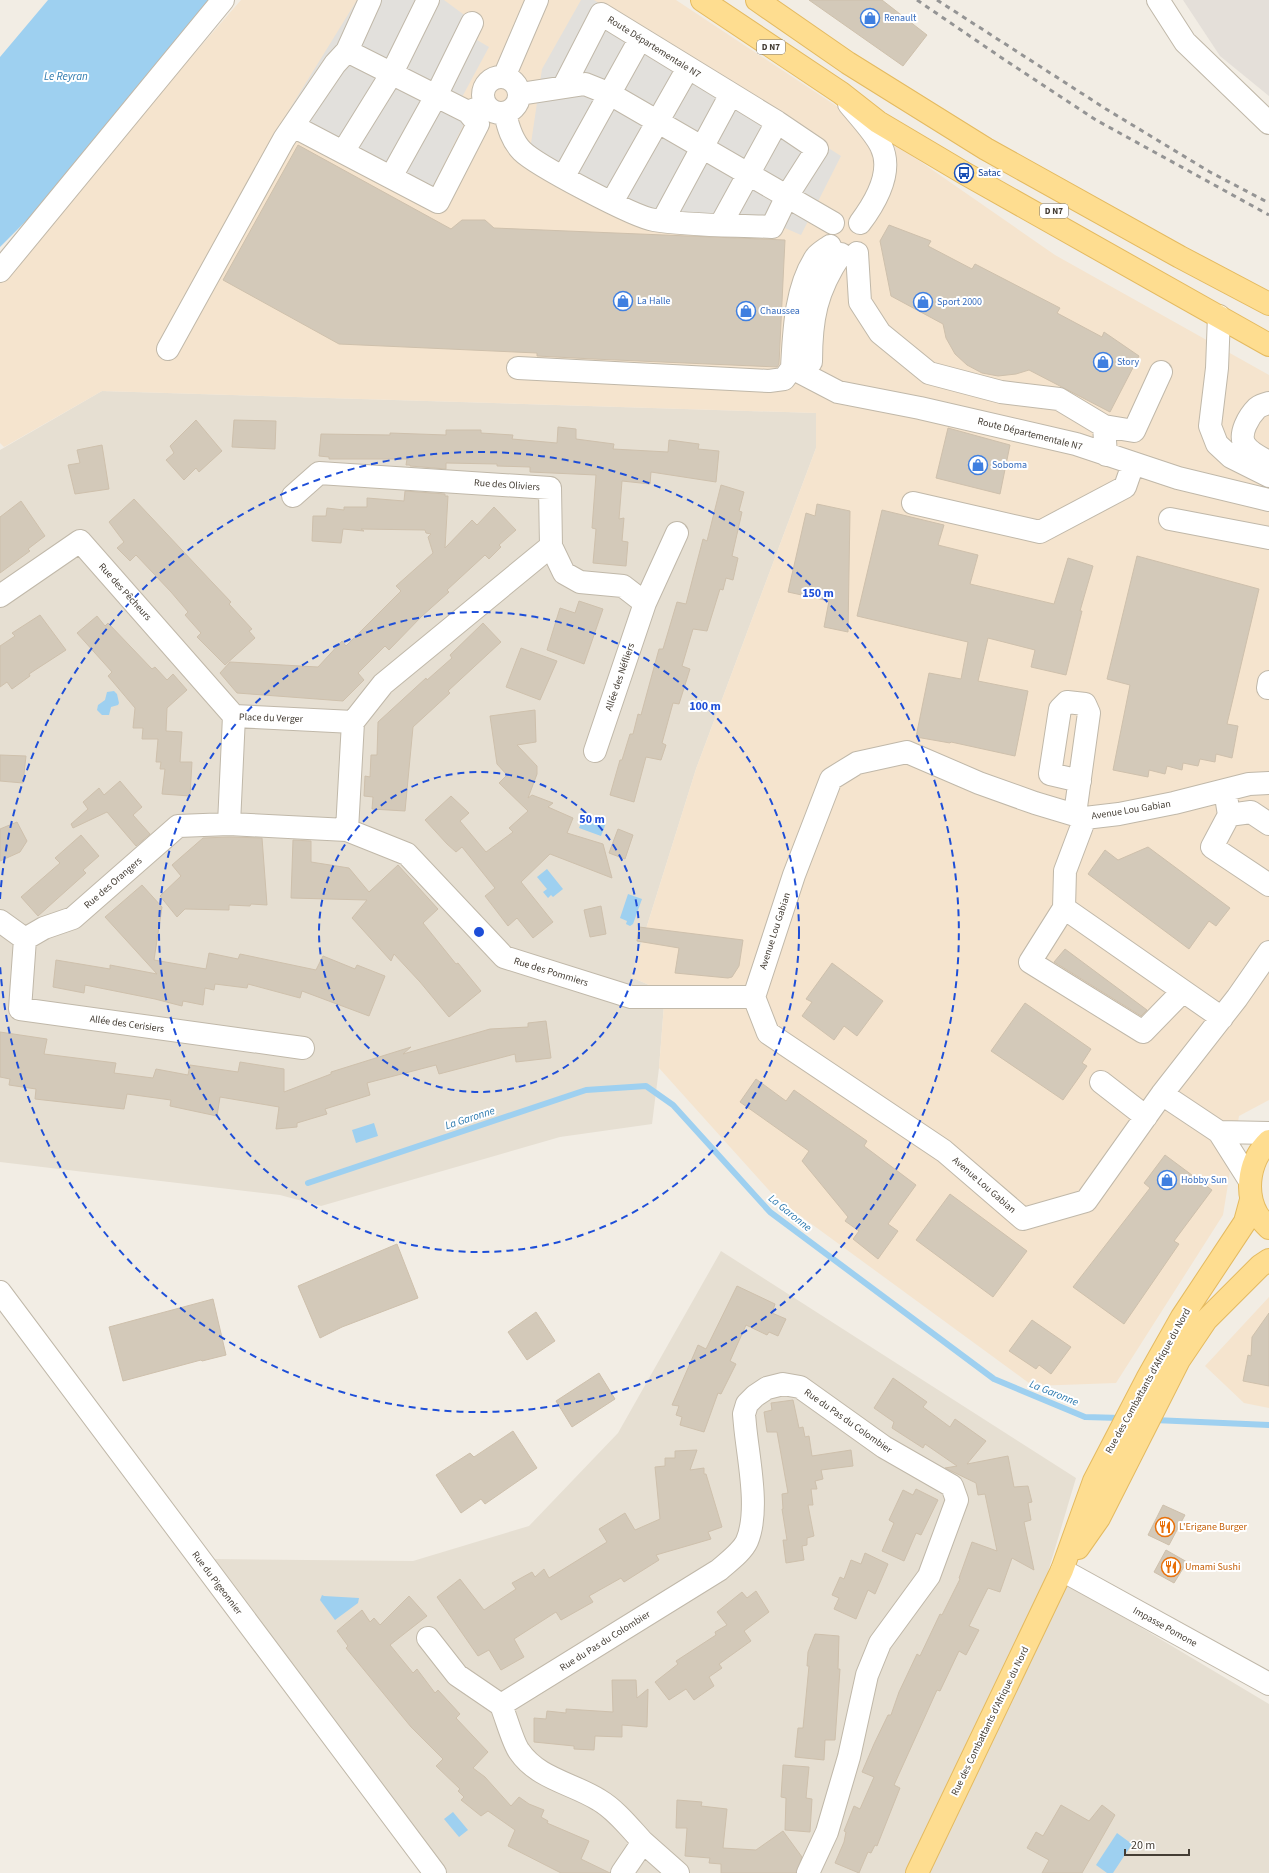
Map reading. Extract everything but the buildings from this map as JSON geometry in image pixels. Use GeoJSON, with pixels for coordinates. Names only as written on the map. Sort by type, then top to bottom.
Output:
{"type":"FeatureCollection","features":[{"type":"Feature","properties":{"kind":"main road","name":"D N7"},"geometry":{"type":"LineString","coordinates":[[702,0],[841,93],[884,113],[969,164],[1269,328]]}},
{"type":"Feature","properties":{"kind":"main road","name":"D N7"},"geometry":{"type":"LineString","coordinates":[[756,0],[848,63],[986,149],[1180,257],[1269,304]]}},
{"type":"Feature","properties":{"kind":"main road"},"geometry":{"type":"LineString","coordinates":[[841,93],[878,122],[964,173],[1269,345]]}},
{"type":"Feature","properties":{"kind":"main road","name":"Rue des Combattants d'Afrique du Nord"},"geometry":{"type":"LineString","coordinates":[[1062,1570],[1099,1518],[1137,1443],[1157,1381],[1182,1317],[1245,1222],[1255,1160],[1269,1141]]}},
{"type":"Feature","properties":{"kind":"main road"},"geometry":{"type":"LineString","coordinates":[[1251,1191],[1257,1214],[1269,1228]]}},
{"type":"Feature","properties":{"kind":"main road","name":"Rue des Combattants d'Afrique du Nord"},"geometry":{"type":"LineString","coordinates":[[917,1873],[1062,1570],[1094,1481],[1116,1435],[1157,1381],[1179,1360],[1206,1320],[1260,1266],[1269,1260]]}},
{"type":"Feature","properties":{"kind":"street"},"geometry":{"type":"LineString","coordinates":[[0,271],[223,0]]}},
{"type":"Feature","properties":{"kind":"street"},"geometry":{"type":"LineString","coordinates":[[168,349],[293,126],[335,64],[347,51],[370,0]]}},
{"type":"Feature","properties":{"kind":"street"},"geometry":{"type":"LineString","coordinates":[[343,152],[392,73],[428,0]]}},
{"type":"Feature","properties":{"kind":"street"},"geometry":{"type":"LineString","coordinates":[[504,77],[537,0]]}},
{"type":"Feature","properties":{"kind":"street"},"geometry":{"type":"LineString","coordinates":[[1158,0],[1185,42],[1269,124]]}},
{"type":"Feature","properties":{"kind":"street","name":"Route Départementale N7"},"geometry":{"type":"LineString","coordinates":[[505,113],[513,138],[523,152],[612,202],[652,220],[772,227],[787,196],[817,149],[777,122],[601,14],[564,86]]}},
{"type":"Feature","properties":{"kind":"street"},"geometry":{"type":"LineString","coordinates":[[391,177],[436,96],[472,23]]}},
{"type":"Feature","properties":{"kind":"street"},"geometry":{"type":"LineString","coordinates":[[564,176],[640,39]]}},
{"type":"Feature","properties":{"kind":"street"},"geometry":{"type":"LineString","coordinates":[[293,126],[438,202],[478,124],[476,108],[483,89],[488,82],[496,77],[504,77],[514,82],[520,94],[518,102],[515,108],[505,113],[495,113],[476,108],[436,96],[347,51]]}},
{"type":"Feature","properties":{"kind":"street"},"geometry":{"type":"LineString","coordinates":[[612,202],[688,68]]}},
{"type":"Feature","properties":{"kind":"street"},"geometry":{"type":"LineString","coordinates":[[520,94],[564,86],[585,84],[610,94],[833,223]]}},
{"type":"Feature","properties":{"kind":"street"},"geometry":{"type":"LineString","coordinates":[[841,93],[880,144],[884,153],[883,182],[860,223]]}},
{"type":"Feature","properties":{"kind":"street"},"geometry":{"type":"LineString","coordinates":[[663,220],[731,94]]}},
{"type":"Feature","properties":{"kind":"street"},"geometry":{"type":"LineString","coordinates":[[721,224],[777,122]]}},
{"type":"Feature","properties":{"kind":"street"},"geometry":{"type":"LineString","coordinates":[[518,368],[769,381],[784,379],[792,368],[797,306],[805,281],[816,256],[843,251],[865,242],[864,229],[860,223],[850,218],[844,218],[833,223],[828,234],[843,251],[860,302],[880,333],[929,373],[1001,392],[1060,400],[1104,426],[1134,430],[1160,372]]}},
{"type":"Feature","properties":{"kind":"street"},"geometry":{"type":"LineString","coordinates":[[1219,316],[1218,368],[1210,426],[1217,444],[1231,457],[1269,476]]}},
{"type":"Feature","properties":{"kind":"street","name":"Route Départementale N7"},"geometry":{"type":"LineString","coordinates":[[792,368],[838,392],[920,408],[1076,444],[1178,478],[1269,500]]}},
{"type":"Feature","properties":{"kind":"street"},"geometry":{"type":"LineString","coordinates":[[1269,403],[1257,408],[1248,420],[1242,436],[1245,445],[1269,462]]}},
{"type":"Feature","properties":{"kind":"street"},"geometry":{"type":"LineString","coordinates":[[1104,426],[1106,455]]}},
{"type":"Feature","properties":{"kind":"street"},"geometry":{"type":"LineString","coordinates":[[914,503],[1040,532],[1125,487],[1133,464]]}},
{"type":"Feature","properties":{"kind":"street","name":"Rue des Oliviers"},"geometry":{"type":"LineString","coordinates":[[293,496],[318,473],[550,488],[551,546]]}},
{"type":"Feature","properties":{"kind":"street"},"geometry":{"type":"LineString","coordinates":[[1170,519],[1269,538]]}},
{"type":"Feature","properties":{"kind":"street","name":"Allée des Néfliers"},"geometry":{"type":"LineString","coordinates":[[595,751],[645,603],[677,533]]}},
{"type":"Feature","properties":{"kind":"street","name":"Rue des Pêcheurs"},"geometry":{"type":"LineString","coordinates":[[0,596],[80,541],[234,716]]}},
{"type":"Feature","properties":{"kind":"street"},"geometry":{"type":"LineString","coordinates":[[229,824],[347,830],[353,722],[383,684],[551,546],[564,573],[580,582],[623,586],[645,603]]}},
{"type":"Feature","properties":{"kind":"street","name":"Place du Verger"},"geometry":{"type":"LineString","coordinates":[[229,824],[234,716],[353,722]]}},
{"type":"Feature","properties":{"kind":"street","name":"Avenue Lou Gabian"},"geometry":{"type":"LineString","coordinates":[[1269,783],[1249,784],[1174,803],[1119,814],[1080,816],[1035,803],[979,783],[907,752],[857,763],[831,780],[794,875],[754,997],[768,1033],[944,1151],[1023,1219],[1086,1201],[1162,1094],[1222,1018],[1269,952]]}},
{"type":"Feature","properties":{"kind":"street"},"geometry":{"type":"LineString","coordinates":[[1080,781],[1080,816],[1064,871],[1064,908],[1030,962],[1143,1032],[1183,991]]}},
{"type":"Feature","properties":{"kind":"street"},"geometry":{"type":"LineString","coordinates":[[1225,790],[1229,815],[1212,847],[1269,885]]}},
{"type":"Feature","properties":{"kind":"street"},"geometry":{"type":"LineString","coordinates":[[1229,815],[1251,812],[1269,824]]}},
{"type":"Feature","properties":{"kind":"street","name":"Rue des Orangers"},"geometry":{"type":"LineString","coordinates":[[25,939],[44,928],[73,918],[178,826],[229,824]]}},
{"type":"Feature","properties":{"kind":"street","name":"Rue des Pommiers"},"geometry":{"type":"LineString","coordinates":[[347,830],[407,854],[504,957],[631,997],[754,997]]}},
{"type":"Feature","properties":{"kind":"street"},"geometry":{"type":"LineString","coordinates":[[1064,908],[1222,1018]]}},
{"type":"Feature","properties":{"kind":"street"},"geometry":{"type":"LineString","coordinates":[[0,921],[25,939]]}},
{"type":"Feature","properties":{"kind":"street","name":"Allée des Cerisiers"},"geometry":{"type":"LineString","coordinates":[[25,939],[20,1009],[303,1048]]}},
{"type":"Feature","properties":{"kind":"street"},"geometry":{"type":"LineString","coordinates":[[1101,1082],[1146,1117]]}},
{"type":"Feature","properties":{"kind":"street"},"geometry":{"type":"LineString","coordinates":[[1162,1094],[1219,1132],[1251,1191]]}},
{"type":"Feature","properties":{"kind":"street"},"geometry":{"type":"LineString","coordinates":[[1219,1132],[1269,1133]]}},
{"type":"Feature","properties":{"kind":"street","name":"Rue du Pigeonnier"},"geometry":{"type":"LineString","coordinates":[[0,1292],[435,1873]]}},
{"type":"Feature","properties":{"kind":"street","name":"Rue du Pas du Colombier"},"geometry":{"type":"LineString","coordinates":[[501,1705],[719,1570],[734,1556],[746,1542],[753,1509],[744,1414],[747,1404],[755,1396],[767,1388],[783,1384],[800,1387],[884,1447],[952,1486],[957,1500],[929,1576],[880,1643],[867,1675],[849,1757],[827,1832],[808,1873]]}},
{"type":"Feature","properties":{"kind":"street","name":"Impasse Pomone"},"geometry":{"type":"LineString","coordinates":[[1062,1570],[1269,1684]]}},
{"type":"Feature","properties":{"kind":"street"},"geometry":{"type":"LineString","coordinates":[[428,1638],[456,1675],[501,1705],[518,1750],[527,1762],[546,1775],[600,1800],[643,1842],[678,1873]]}},
{"type":"Feature","properties":{"kind":"street"},"geometry":{"type":"LineString","coordinates":[[622,1873],[643,1842]]}},
{"type":"Feature","properties":{"kind":"shaded area"},"geometry":{"type":"Polygon","coordinates":[[[241,0],[676,0],[921,162],[1055,255],[1269,375],[1269,1100],[1239,1116],[1223,1215],[1116,1383],[1033,1386],[776,1198],[659,1068],[665,992],[631,977],[696,769],[816,448],[816,413],[102,391],[4,447],[0,443],[0,276],[241,0]]]}},
{"type":"Feature","properties":{"kind":"shaded area"},"geometry":{"type":"Polygon","coordinates":[[[357,0],[444,0],[482,28],[477,40],[489,47],[461,99],[463,126],[432,188],[286,115],[357,0]]]}},
{"type":"Feature","properties":{"kind":"shaded area"},"geometry":{"type":"Polygon","coordinates":[[[581,0],[594,0],[841,156],[801,235],[762,218],[647,212],[530,150],[542,69],[581,0]]]}},
{"type":"Feature","properties":{"kind":"shaded area"},"geometry":{"type":"Polygon","coordinates":[[[1183,0],[1269,0],[1269,96],[1220,56],[1183,0]]]}},
{"type":"Feature","properties":{"kind":"shaded area"},"geometry":{"type":"Polygon","coordinates":[[[102,391],[816,413],[816,448],[696,769],[631,977],[665,992],[659,1068],[652,1124],[560,1137],[321,1206],[280,1195],[0,1162],[0,450],[102,391]]]}},
{"type":"Feature","properties":{"kind":"shaded area"},"geometry":{"type":"Polygon","coordinates":[[[721,1251],[1076,1478],[1048,1572],[1269,1704],[1269,1873],[443,1873],[213,1559],[413,1561],[529,1526],[618,1433],[721,1251]]]}},
{"type":"Feature","properties":{"kind":"shaded area"},"geometry":{"type":"Polygon","coordinates":[[[1269,1297],[1269,1408],[1244,1403],[1205,1366],[1269,1297]]]}},
{"type":"Feature","properties":{"kind":"water","name":"Le Reyran"},"geometry":{"type":"Polygon","coordinates":[[[48,0],[212,0],[39,208],[0,247],[0,57],[48,0]]]}},
{"type":"Feature","properties":{"kind":"water"},"geometry":{"type":"Polygon","coordinates":[[[114,691],[117,694],[118,705],[111,707],[109,715],[102,715],[97,710],[98,705],[105,700],[107,692],[114,691]]]}},
{"type":"Feature","properties":{"kind":"water"},"geometry":{"type":"Polygon","coordinates":[[[584,815],[606,823],[601,836],[579,828],[584,815]]]}},
{"type":"Feature","properties":{"kind":"water"},"geometry":{"type":"Polygon","coordinates":[[[547,869],[563,889],[553,897],[551,895],[548,898],[543,892],[547,889],[537,877],[547,869]]]}},
{"type":"Feature","properties":{"kind":"water"},"geometry":{"type":"Polygon","coordinates":[[[628,894],[642,899],[633,924],[630,926],[626,924],[627,921],[620,918],[628,894]]]}},
{"type":"Feature","properties":{"kind":"water"},"geometry":{"type":"Polygon","coordinates":[[[374,1123],[378,1136],[356,1143],[352,1130],[374,1123]]]}},
{"type":"Feature","properties":{"kind":"water"},"geometry":{"type":"Polygon","coordinates":[[[322,1595],[359,1598],[358,1603],[335,1620],[320,1600],[322,1595]]]}},
{"type":"Feature","properties":{"kind":"water"},"geometry":{"type":"Polygon","coordinates":[[[453,1812],[468,1830],[459,1837],[444,1819],[453,1812]]]}},
{"type":"Feature","properties":{"kind":"water"},"geometry":{"type":"Polygon","coordinates":[[[1117,1833],[1132,1844],[1113,1873],[1107,1873],[1096,1865],[1117,1833]]]}},
{"type":"Feature","properties":{"kind":"waterway","name":"La Garonne"},"geometry":{"type":"LineString","coordinates":[[308,1183],[586,1090],[646,1086],[673,1105],[770,1212],[994,1379],[1085,1417],[1121,1418]]}},
{"type":"Feature","properties":{"kind":"waterway","name":"La Garonne"},"geometry":{"type":"LineString","coordinates":[[1154,1420],[1269,1425]]}},
{"type":"Feature","properties":{"kind":"railway"},"geometry":{"type":"LineString","coordinates":[[917,0],[1096,120],[1269,215]]}},
{"type":"Feature","properties":{"kind":"railway"},"geometry":{"type":"LineString","coordinates":[[937,0],[1106,109],[1210,172],[1269,203]]}},
{"type":"Feature","properties":{"kind":"place","name":"Renault"},"geometry":{"type":"Point","coordinates":[870,18]}},
{"type":"Feature","properties":{"kind":"place","name":"Satac"},"geometry":{"type":"Point","coordinates":[964,173]}},
{"type":"Feature","properties":{"kind":"place","name":"La Halle"},"geometry":{"type":"Point","coordinates":[623,301]}},
{"type":"Feature","properties":{"kind":"place","name":"Sport 2000"},"geometry":{"type":"Point","coordinates":[923,302]}},
{"type":"Feature","properties":{"kind":"place","name":"Chaussea"},"geometry":{"type":"Point","coordinates":[746,311]}},
{"type":"Feature","properties":{"kind":"place","name":"Story"},"geometry":{"type":"Point","coordinates":[1103,362]}},
{"type":"Feature","properties":{"kind":"place","name":"Soboma"},"geometry":{"type":"Point","coordinates":[978,465]}},
{"type":"Feature","properties":{"kind":"place","name":"Hobby Sun"},"geometry":{"type":"Point","coordinates":[1167,1180]}},
{"type":"Feature","properties":{"kind":"place","name":"L'Erigane Burger"},"geometry":{"type":"Point","coordinates":[1165,1527]}},
{"type":"Feature","properties":{"kind":"place","name":"Umami Sushi"},"geometry":{"type":"Point","coordinates":[1171,1567]}}]}
